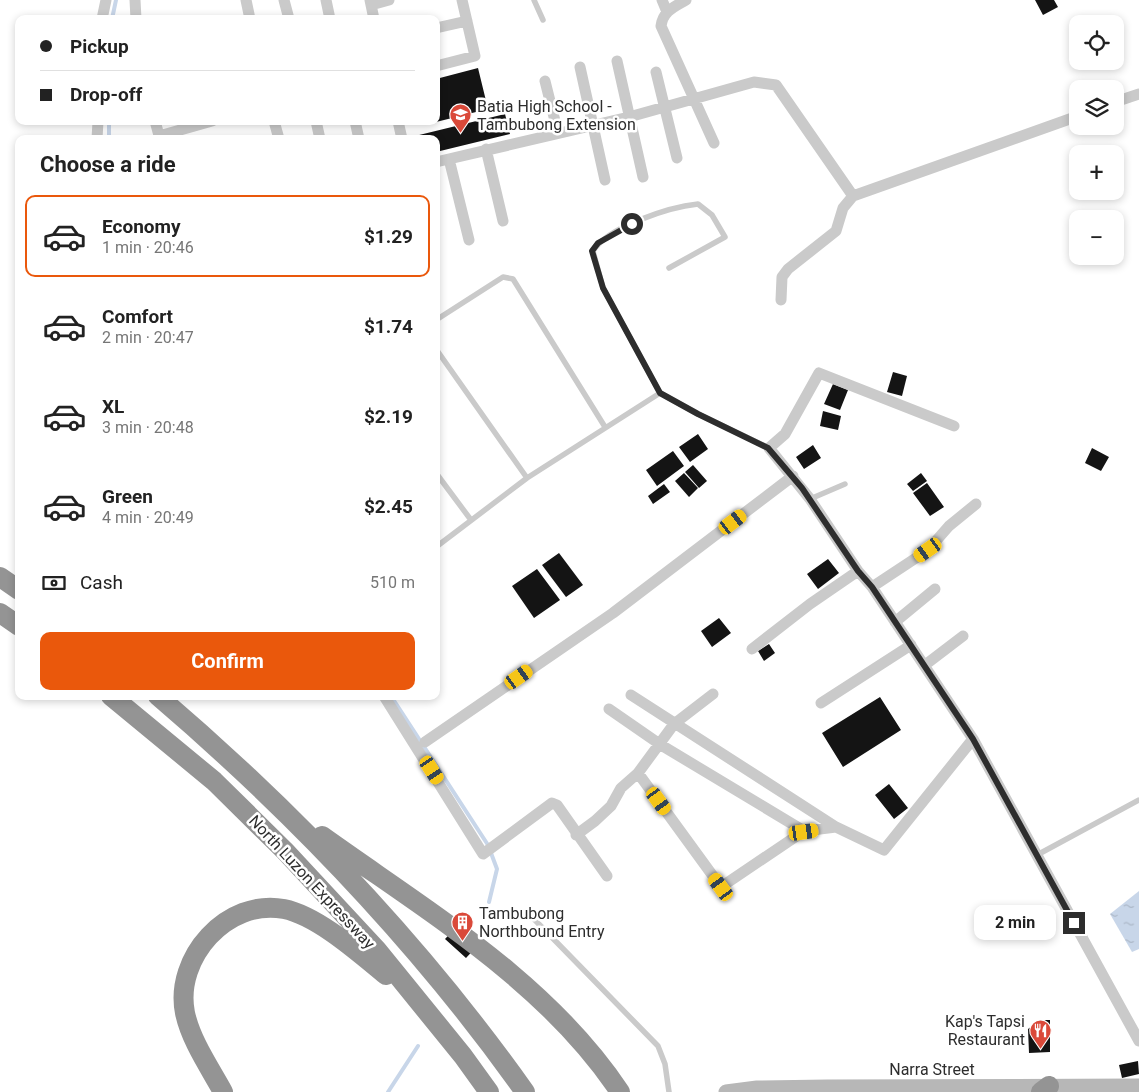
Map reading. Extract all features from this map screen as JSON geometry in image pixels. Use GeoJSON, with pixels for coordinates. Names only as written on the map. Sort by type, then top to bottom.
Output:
{"type":"FeatureCollection","features":[{"type":"Feature","properties":{"kind":"highway"},"geometry":{"type":"LineString","coordinates":[[0,577],[15,587]]}},
{"type":"Feature","properties":{"kind":"highway"},"geometry":{"type":"LineString","coordinates":[[0,613],[15,623]]}},
{"type":"Feature","properties":{"kind":"highway","name":"North Luzon Expressway"},"geometry":{"type":"LineString","coordinates":[[117,700],[214,781],[336,905],[424,1007],[489,1092]]}},
{"type":"Feature","properties":{"kind":"highway","name":"North Luzon Expressway"},"geometry":{"type":"LineString","coordinates":[[162,700],[280,806],[371,900],[435,972],[525,1092]]}},
{"type":"Feature","properties":{"kind":"highway"},"geometry":{"type":"LineString","coordinates":[[280,806],[438,917],[502,966],[568,1026],[620,1092]]}},
{"type":"Feature","properties":{"kind":"highway"},"geometry":{"type":"LineString","coordinates":[[223,1092],[198,1045],[185,1014],[185,983],[194,957],[203,943],[222,924],[236,916],[272,908],[300,914],[365,958],[424,1007]]}},
{"type":"Feature","properties":{"kind":"main road","name":"Narra Street"},"geometry":{"type":"LineString","coordinates":[[726,1092],[757,1088],[1046,1090],[1139,1086]]}},
{"type":"Feature","properties":{"kind":"street"},"geometry":{"type":"LineString","coordinates":[[103,15],[106,0]]}},
{"type":"Feature","properties":{"kind":"street"},"geometry":{"type":"LineString","coordinates":[[135,0],[136,15]]}},
{"type":"Feature","properties":{"kind":"street"},"geometry":{"type":"LineString","coordinates":[[246,0],[249,15]]}},
{"type":"Feature","properties":{"kind":"street"},"geometry":{"type":"LineString","coordinates":[[284,0],[288,15]]}},
{"type":"Feature","properties":{"kind":"street"},"geometry":{"type":"LineString","coordinates":[[326,0],[329,15]]}},
{"type":"Feature","properties":{"kind":"street"},"geometry":{"type":"LineString","coordinates":[[373,15],[370,2],[389,0]]}},
{"type":"Feature","properties":{"kind":"street"},"geometry":{"type":"LineString","coordinates":[[440,65],[475,56],[462,0]]}},
{"type":"Feature","properties":{"kind":"street"},"geometry":{"type":"LineString","coordinates":[[662,0],[666,12]]}},
{"type":"Feature","properties":{"kind":"street"},"geometry":{"type":"LineString","coordinates":[[686,0],[666,12],[662,18],[661,26],[714,143]]}},
{"type":"Feature","properties":{"kind":"street"},"geometry":{"type":"LineString","coordinates":[[440,27],[467,21]]}},
{"type":"Feature","properties":{"kind":"street"},"geometry":{"type":"LineString","coordinates":[[617,61],[643,177]]}},
{"type":"Feature","properties":{"kind":"street"},"geometry":{"type":"LineString","coordinates":[[580,67],[605,180]]}},
{"type":"Feature","properties":{"kind":"street"},"geometry":{"type":"LineString","coordinates":[[656,72],[677,158]]}},
{"type":"Feature","properties":{"kind":"street"},"geometry":{"type":"LineString","coordinates":[[545,81],[558,133]]}},
{"type":"Feature","properties":{"kind":"street"},"geometry":{"type":"LineString","coordinates":[[440,161],[629,117],[754,82],[776,85],[854,196]]}},
{"type":"Feature","properties":{"kind":"street"},"geometry":{"type":"LineString","coordinates":[[1124,99],[1139,94]]}},
{"type":"Feature","properties":{"kind":"street"},"geometry":{"type":"LineString","coordinates":[[781,300],[782,277],[788,269],[836,231],[843,208],[854,196],[1069,119]]}},
{"type":"Feature","properties":{"kind":"street"},"geometry":{"type":"LineString","coordinates":[[166,135],[199,125]]}},
{"type":"Feature","properties":{"kind":"street"},"geometry":{"type":"LineString","coordinates":[[486,150],[503,222]]}},
{"type":"Feature","properties":{"kind":"street"},"geometry":{"type":"LineString","coordinates":[[449,159],[469,240]]}},
{"type":"Feature","properties":{"kind":"street"},"geometry":{"type":"LineString","coordinates":[[954,426],[819,373],[785,434],[768,448],[793,476],[858,571],[872,587],[973,739],[1139,1041]]}},
{"type":"Feature","properties":{"kind":"street"},"geometry":{"type":"LineString","coordinates":[[425,742],[613,613],[793,476]]}},
{"type":"Feature","properties":{"kind":"street"},"geometry":{"type":"LineString","coordinates":[[872,587],[928,550],[949,526],[976,504]]}},
{"type":"Feature","properties":{"kind":"street"},"geometry":{"type":"LineString","coordinates":[[752,649],[810,604],[858,571]]}},
{"type":"Feature","properties":{"kind":"street"},"geometry":{"type":"LineString","coordinates":[[895,622],[935,589]]}},
{"type":"Feature","properties":{"kind":"street"},"geometry":{"type":"LineString","coordinates":[[925,665],[963,636]]}},
{"type":"Feature","properties":{"kind":"street"},"geometry":{"type":"LineString","coordinates":[[820,704],[911,645]]}},
{"type":"Feature","properties":{"kind":"street"},"geometry":{"type":"LineString","coordinates":[[576,835],[603,814],[621,788],[638,773],[661,745],[674,724],[713,694]]}},
{"type":"Feature","properties":{"kind":"street"},"geometry":{"type":"LineString","coordinates":[[631,695],[836,827],[884,850],[973,739]]}},
{"type":"Feature","properties":{"kind":"street"},"geometry":{"type":"LineString","coordinates":[[387,700],[483,854],[552,804],[557,805],[576,835],[607,876]]}},
{"type":"Feature","properties":{"kind":"street"},"geometry":{"type":"LineString","coordinates":[[609,709],[661,745],[804,832]]}},
{"type":"Feature","properties":{"kind":"street"},"geometry":{"type":"LineString","coordinates":[[638,773],[721,887],[804,832],[836,827]]}},
{"type":"Feature","properties":{"kind":"lane"},"geometry":{"type":"LineString","coordinates":[[534,0],[543,20]]}},
{"type":"Feature","properties":{"kind":"lane"},"geometry":{"type":"LineString","coordinates":[[669,268],[725,237],[712,215],[698,204],[680,206],[632,224],[598,243],[592,251],[603,288],[660,393],[768,448]]}},
{"type":"Feature","properties":{"kind":"lane"},"geometry":{"type":"LineString","coordinates":[[440,317],[503,277],[513,279],[605,427]]}},
{"type":"Feature","properties":{"kind":"lane"},"geometry":{"type":"LineString","coordinates":[[440,355],[527,478]]}},
{"type":"Feature","properties":{"kind":"lane"},"geometry":{"type":"LineString","coordinates":[[440,544],[527,478],[660,393]]}},
{"type":"Feature","properties":{"kind":"lane"},"geometry":{"type":"LineString","coordinates":[[440,479],[471,520]]}},
{"type":"Feature","properties":{"kind":"lane"},"geometry":{"type":"LineString","coordinates":[[810,499],[845,484]]}},
{"type":"Feature","properties":{"kind":"lane"},"geometry":{"type":"LineString","coordinates":[[1037,855],[1139,800]]}},
{"type":"Feature","properties":{"kind":"lane"},"geometry":{"type":"LineString","coordinates":[[532,917],[658,1046],[665,1064],[669,1092]]}},
{"type":"Feature","properties":{"kind":"water"},"geometry":{"type":"Polygon","coordinates":[[[1139,891],[1139,949],[1132,952],[1110,914],[1139,891]]]}},
{"type":"Feature","properties":{"kind":"building"},"geometry":{"type":"Polygon","coordinates":[[[1035,0],[1054,0],[1058,7],[1043,15],[1035,0]]]}},
{"type":"Feature","properties":{"kind":"building"},"geometry":{"type":"Polygon","coordinates":[[[478,68],[488,109],[440,121],[440,78],[478,68]]]}},
{"type":"Feature","properties":{"kind":"building"},"geometry":{"type":"Polygon","coordinates":[[[505,114],[510,134],[440,151],[440,135],[419,135],[505,114]]]}},
{"type":"Feature","properties":{"kind":"building"},"geometry":{"type":"Polygon","coordinates":[[[893,372],[907,376],[902,396],[887,392],[893,372]]]}},
{"type":"Feature","properties":{"kind":"building"},"geometry":{"type":"Polygon","coordinates":[[[833,384],[848,390],[840,410],[824,404],[833,384]]]}},
{"type":"Feature","properties":{"kind":"building"},"geometry":{"type":"Polygon","coordinates":[[[823,411],[841,416],[838,430],[820,426],[823,411]]]}},
{"type":"Feature","properties":{"kind":"building"},"geometry":{"type":"Polygon","coordinates":[[[698,434],[708,449],[690,462],[679,447],[698,434]]]}},
{"type":"Feature","properties":{"kind":"building"},"geometry":{"type":"Polygon","coordinates":[[[813,445],[821,458],[804,469],[796,457],[813,445]]]}},
{"type":"Feature","properties":{"kind":"building"},"geometry":{"type":"Polygon","coordinates":[[[1092,448],[1109,457],[1101,471],[1085,463],[1092,448]]]}},
{"type":"Feature","properties":{"kind":"building"},"geometry":{"type":"Polygon","coordinates":[[[673,451],[684,466],[657,486],[646,470],[673,451]]]}},
{"type":"Feature","properties":{"kind":"building"},"geometry":{"type":"Polygon","coordinates":[[[693,465],[707,481],[699,488],[685,472],[693,465]]]}},
{"type":"Feature","properties":{"kind":"building"},"geometry":{"type":"Polygon","coordinates":[[[684,473],[698,488],[689,497],[675,481],[684,473]]]}},
{"type":"Feature","properties":{"kind":"building"},"geometry":{"type":"Polygon","coordinates":[[[921,473],[927,481],[913,491],[907,484],[921,473]]]}},
{"type":"Feature","properties":{"kind":"building"},"geometry":{"type":"Polygon","coordinates":[[[927,483],[944,507],[930,516],[913,493],[927,483]]]}},
{"type":"Feature","properties":{"kind":"building"},"geometry":{"type":"Polygon","coordinates":[[[664,484],[670,492],[653,504],[648,496],[664,484]]]}},
{"type":"Feature","properties":{"kind":"building"},"geometry":{"type":"Polygon","coordinates":[[[559,553],[583,585],[566,597],[542,565],[559,553]]]}},
{"type":"Feature","properties":{"kind":"building"},"geometry":{"type":"Polygon","coordinates":[[[828,559],[839,573],[818,589],[807,574],[828,559]]]}},
{"type":"Feature","properties":{"kind":"building"},"geometry":{"type":"Polygon","coordinates":[[[537,569],[560,600],[534,618],[512,586],[537,569]]]}},
{"type":"Feature","properties":{"kind":"building"},"geometry":{"type":"Polygon","coordinates":[[[719,618],[731,633],[712,647],[701,631],[719,618]]]}},
{"type":"Feature","properties":{"kind":"building"},"geometry":{"type":"Polygon","coordinates":[[[769,644],[775,653],[764,661],[758,651],[769,644]]]}},
{"type":"Feature","properties":{"kind":"building"},"geometry":{"type":"Polygon","coordinates":[[[880,697],[901,730],[843,767],[822,733],[880,697]]]}},
{"type":"Feature","properties":{"kind":"building"},"geometry":{"type":"Polygon","coordinates":[[[889,784],[908,808],[894,819],[875,795],[889,784]]]}},
{"type":"Feature","properties":{"kind":"building","name":"Tambubong Northbound Entry"},"geometry":{"type":"Polygon","coordinates":[[[460,923],[480,943],[466,958],[445,939],[460,923]]]}},
{"type":"Feature","properties":{"kind":"building"},"geometry":{"type":"Polygon","coordinates":[[[1040,1020],[1050,1020],[1050,1052],[1029,1053],[1028,1029],[1040,1020]]]}},
{"type":"Feature","properties":{"kind":"building"},"geometry":{"type":"Polygon","coordinates":[[[1138,1061],[1139,1074],[1122,1078],[1119,1065],[1138,1061]]]}},
{"type":"Feature","properties":{"kind":"waterway"},"geometry":{"type":"LineString","coordinates":[[113,15],[116,0]]}},
{"type":"Feature","properties":{"kind":"waterway"},"geometry":{"type":"LineString","coordinates":[[109,125],[109,135]]}},
{"type":"Feature","properties":{"kind":"waterway"},"geometry":{"type":"LineString","coordinates":[[394,700],[488,845],[497,869],[489,902]]}},
{"type":"Feature","properties":{"kind":"waterway"},"geometry":{"type":"LineString","coordinates":[[388,1092],[418,1046]]}},
{"type":"Feature","properties":{"kind":"place","name":"Batia High School - Tambubong Extension"},"geometry":{"type":"Point","coordinates":[461,134]}},
{"type":"Feature","properties":{"kind":"place","name":"Tambubong Northbound Entry"},"geometry":{"type":"Point","coordinates":[463,941]}},
{"type":"Feature","properties":{"kind":"place","name":"Kap's Tapsi Restaurant"},"geometry":{"type":"Point","coordinates":[1041,1049]}},
{"type":"Feature","properties":{"kind":"route"},"geometry":{"type":"LineString","coordinates":[[632,224],[598,243],[592,251],[603,288],[660,393],[768,448],[793,476],[858,571],[872,587],[973,739],[1074,923]]}}]}
